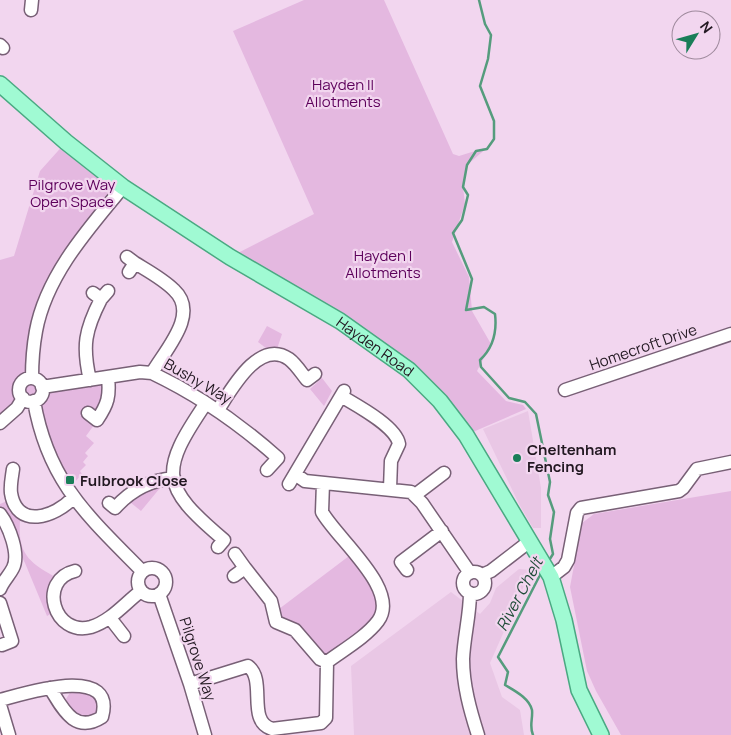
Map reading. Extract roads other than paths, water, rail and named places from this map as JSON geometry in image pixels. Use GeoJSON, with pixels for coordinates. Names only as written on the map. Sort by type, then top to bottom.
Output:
{"type":"FeatureCollection","features":[{"type":"Feature","properties":{"kind":"main road","name":"Hayden Road"},"geometry":{"type":"LineString","coordinates":[[0,84],[123,187],[230,256],[324,310],[409,370],[440,401],[466,434],[547,570],[564,620],[579,690],[601,735]]}},
{"type":"Feature","properties":{"kind":"street"},"geometry":{"type":"LineString","coordinates":[[32,378],[36,331],[51,286],[63,264],[123,187]]}},
{"type":"Feature","properties":{"kind":"street"},"geometry":{"type":"LineString","coordinates":[[130,264],[176,291],[184,308],[182,322],[152,373]]}},
{"type":"Feature","properties":{"kind":"street"},"geometry":{"type":"LineString","coordinates":[[90,380],[85,359],[86,337],[101,294]]}},
{"type":"Feature","properties":{"kind":"street","name":"Homecroft Drive"},"geometry":{"type":"LineString","coordinates":[[565,390],[731,334]]}},
{"type":"Feature","properties":{"kind":"street"},"geometry":{"type":"LineString","coordinates":[[218,410],[252,364],[262,357],[275,355],[290,360],[307,380],[315,374]]}},
{"type":"Feature","properties":{"kind":"street","name":"Bushy Way"},"geometry":{"type":"LineString","coordinates":[[42,387],[140,372],[152,373],[238,423],[278,458],[267,470]]}},
{"type":"Feature","properties":{"kind":"street"},"geometry":{"type":"LineString","coordinates":[[0,423],[17,408],[29,400],[40,396],[42,387],[38,381],[32,378],[24,380],[20,386],[19,393],[29,400],[48,455],[72,498],[142,571]]}},
{"type":"Feature","properties":{"kind":"street"},"geometry":{"type":"LineString","coordinates":[[88,413],[96,420],[108,404],[110,395],[108,378]]}},
{"type":"Feature","properties":{"kind":"street"},"geometry":{"type":"LineString","coordinates":[[390,488],[391,462],[399,444],[397,437],[384,424],[342,394],[292,479],[323,484],[408,490],[415,495],[476,574],[484,579],[483,589],[476,594],[470,593],[470,615],[464,644],[464,673],[467,700],[478,735]]}},
{"type":"Feature","properties":{"kind":"street"},"geometry":{"type":"LineString","coordinates":[[206,403],[179,444],[174,461],[174,478],[184,504],[224,540],[218,547]]}},
{"type":"Feature","properties":{"kind":"street"},"geometry":{"type":"LineString","coordinates":[[547,570],[566,564],[577,513],[581,508],[679,491],[697,469],[731,462]]}},
{"type":"Feature","properties":{"kind":"street"},"geometry":{"type":"LineString","coordinates":[[13,469],[10,487],[12,499],[18,508],[26,514],[42,517],[48,516],[61,509],[72,498]]}},
{"type":"Feature","properties":{"kind":"street"},"geometry":{"type":"LineString","coordinates":[[415,495],[444,472]]}},
{"type":"Feature","properties":{"kind":"street"},"geometry":{"type":"LineString","coordinates":[[109,503],[115,508],[142,486],[174,478]]}},
{"type":"Feature","properties":{"kind":"street"},"geometry":{"type":"LineString","coordinates":[[323,484],[322,512],[375,580],[384,600],[383,612],[377,622],[327,662]]}},
{"type":"Feature","properties":{"kind":"street"},"geometry":{"type":"LineString","coordinates":[[0,514],[6,547],[14,563],[0,589]]}},
{"type":"Feature","properties":{"kind":"street"},"geometry":{"type":"LineString","coordinates":[[407,570],[401,562],[442,531]]}},
{"type":"Feature","properties":{"kind":"street"},"geometry":{"type":"LineString","coordinates":[[476,574],[491,571],[530,541]]}},
{"type":"Feature","properties":{"kind":"street"},"geometry":{"type":"LineString","coordinates":[[234,554],[271,601],[276,622],[294,630],[320,659],[327,662]]}},
{"type":"Feature","properties":{"kind":"street"},"geometry":{"type":"LineString","coordinates":[[156,568],[163,573],[166,583],[159,594],[148,596],[141,591],[138,578],[142,571],[156,568]]}},
{"type":"Feature","properties":{"kind":"street"},"geometry":{"type":"LineString","coordinates":[[234,576],[245,568]]}},
{"type":"Feature","properties":{"kind":"street"},"geometry":{"type":"LineString","coordinates":[[74,571],[63,575],[54,589],[53,600],[58,616],[72,626],[84,628],[110,618],[141,591]]}},
{"type":"Feature","properties":{"kind":"street","name":"Pilgrove Way"},"geometry":{"type":"LineString","coordinates":[[159,594],[190,684],[205,735]]}},
{"type":"Feature","properties":{"kind":"street"},"geometry":{"type":"LineString","coordinates":[[0,603],[12,641],[2,645]]}},
{"type":"Feature","properties":{"kind":"street"},"geometry":{"type":"LineString","coordinates":[[110,618],[124,636]]}},
{"type":"Feature","properties":{"kind":"street"},"geometry":{"type":"LineString","coordinates":[[190,684],[248,666],[254,674],[260,719],[266,726],[272,729],[321,723],[328,715],[327,662]]}},
{"type":"Feature","properties":{"kind":"street"},"geometry":{"type":"LineString","coordinates":[[0,700],[43,688],[77,686],[91,688],[99,692],[103,700],[104,710],[102,717],[91,731],[68,721],[50,688]]}},
{"type":"Feature","properties":{"kind":"street"},"geometry":{"type":"LineString","coordinates":[[0,705],[9,735]]}},
{"type":"Feature","properties":{"kind":"waterway","name":"River Chelt"},"geometry":{"type":"LineString","coordinates":[[479,0],[485,24],[491,35],[488,59],[480,86],[494,121],[494,139],[487,149],[476,151],[467,165],[463,187],[468,195],[462,220],[453,233],[472,279],[466,310],[484,307],[495,314],[493,339],[488,350],[480,360],[481,367],[509,398],[525,402],[536,414],[550,482],[548,495],[554,512],[550,539],[553,554],[548,562]]}},
{"type":"Feature","properties":{"kind":"waterway","name":"River Chelt"},"geometry":{"type":"LineString","coordinates":[[533,735],[531,729],[532,710],[528,702],[521,695],[505,685],[508,672],[498,657],[541,573]]}},
{"type":"Feature","properties":{"kind":"place","name":"Cheltenham Fencing"},"geometry":{"type":"Point","coordinates":[517,458]}},
{"type":"Feature","properties":{"kind":"place","name":"Fulbrook Close"},"geometry":{"type":"Point","coordinates":[70,480]}},
{"type":"Feature","properties":{"kind":"park label","name":"Hayden II Allotments"},"geometry":{"type":"Point","coordinates":[343,92]}},
{"type":"Feature","properties":{"kind":"park label","name":"Pilgrove Way Open Space"},"geometry":{"type":"Point","coordinates":[72,192]}},
{"type":"Feature","properties":{"kind":"park label","name":"Hayden I Allotments"},"geometry":{"type":"Point","coordinates":[383,264]}}]}
